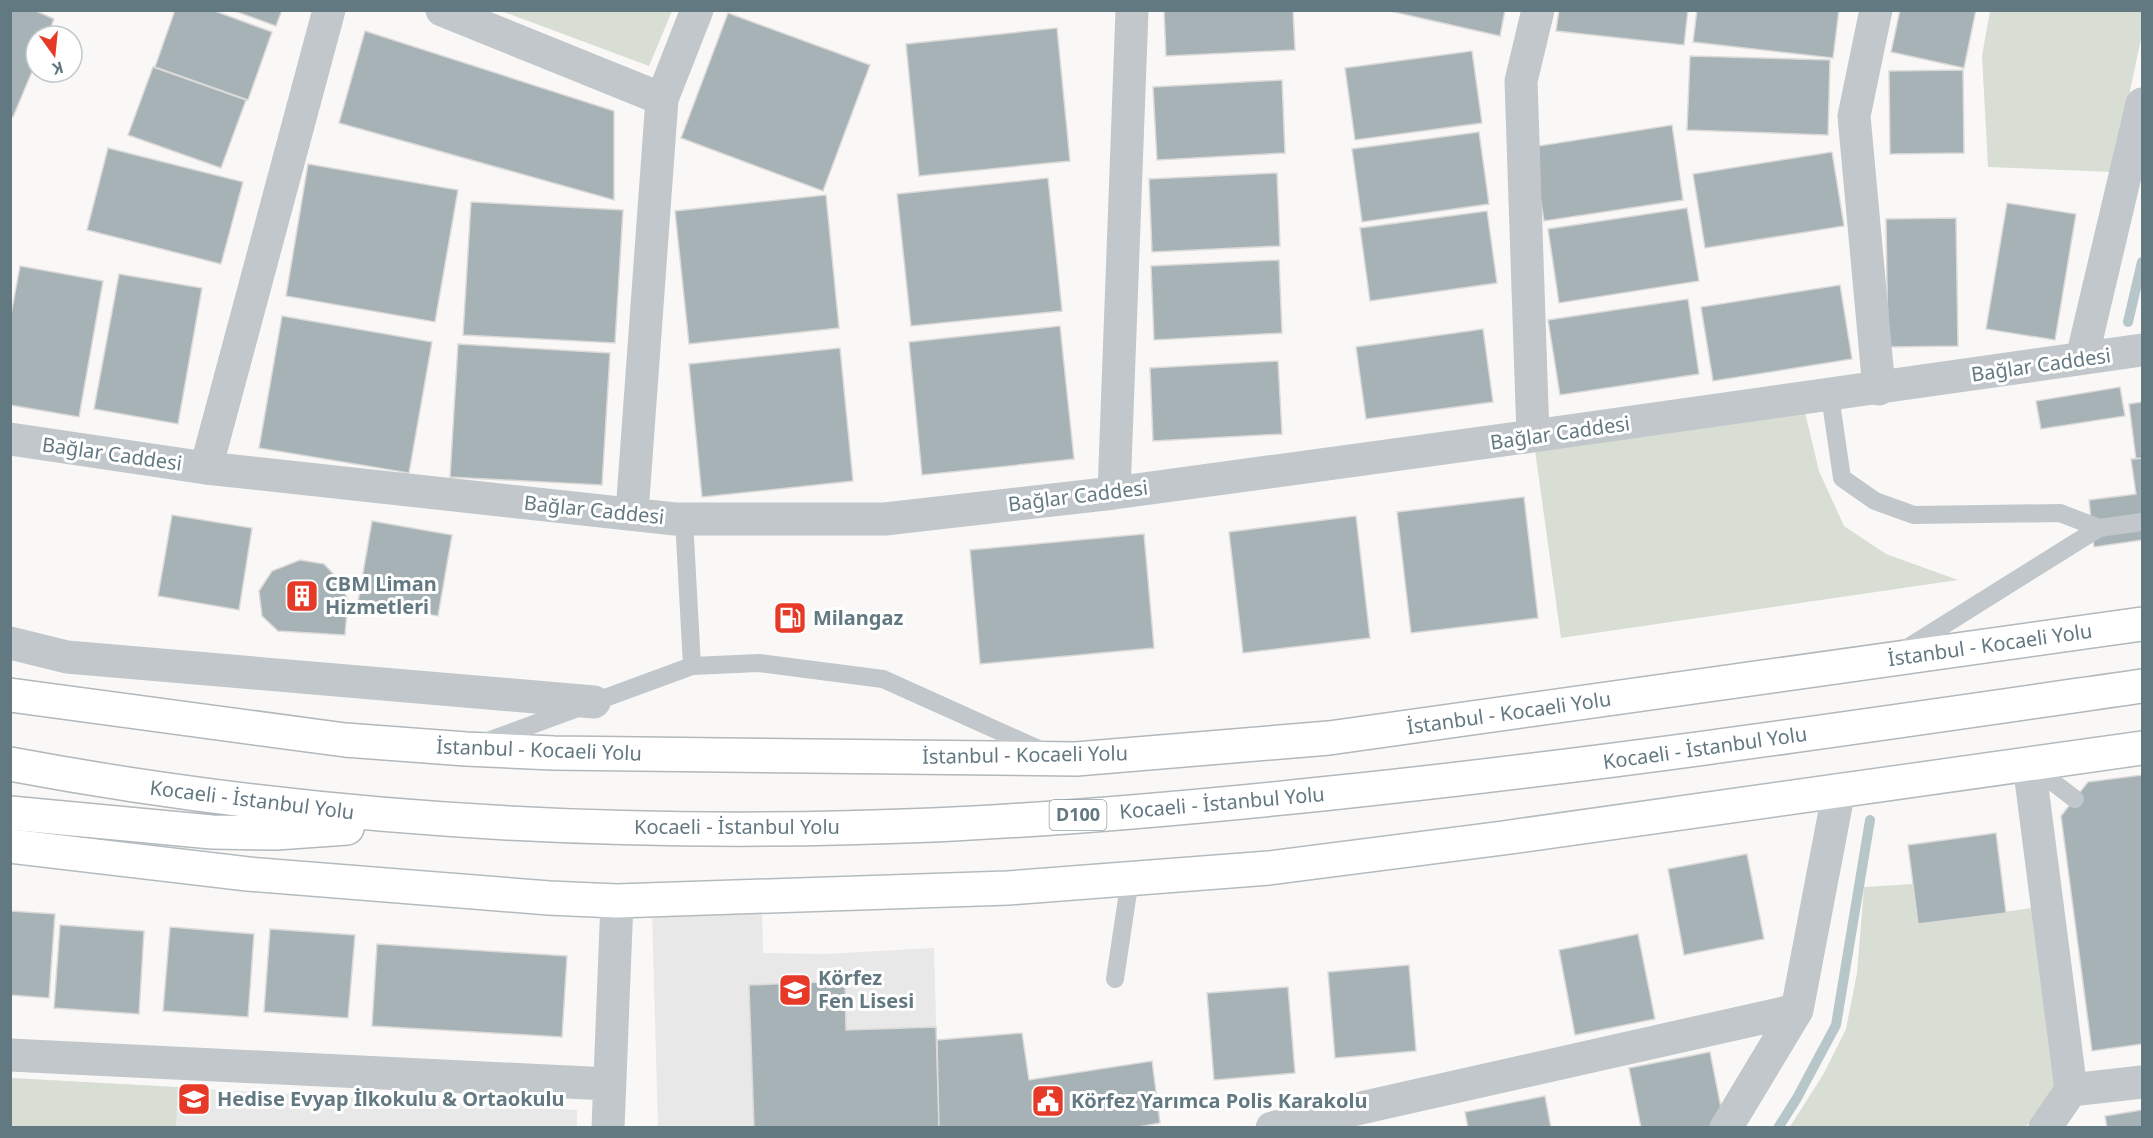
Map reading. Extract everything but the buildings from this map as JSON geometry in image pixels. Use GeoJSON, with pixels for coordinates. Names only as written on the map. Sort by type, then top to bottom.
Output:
{"type":"FeatureCollection","features":[{"type":"Feature","properties":{"kind":"main road","name":"İstanbul - Kocaeli Yolu"},"geometry":{"type":"LineString","coordinates":[[10,695],[345,740],[466,749],[554,753],[1076,759],[1329,738],[2142,624]]}},
{"type":"Feature","properties":{"kind":"main road","name":"Kocaeli - İstanbul Yolu"},"geometry":{"type":"LineString","coordinates":[[10,764],[93,780],[215,798],[340,812],[581,827],[760,829],[933,825],[1179,809],[1474,778],[2142,686]]}},
{"type":"Feature","properties":{"kind":"main road"},"geometry":{"type":"LineString","coordinates":[[10,846],[248,874],[549,898],[617,901],[1008,888],[1269,868],[1479,842],[2142,748]]}},
{"type":"Feature","properties":{"kind":"main road"},"geometry":{"type":"LineString","coordinates":[[10,813],[212,832],[276,833],[452,819]]}},
{"type":"Feature","properties":{"kind":"street"},"geometry":{"type":"LineString","coordinates":[[206,468],[329,10]]}},
{"type":"Feature","properties":{"kind":"street"},"geometry":{"type":"LineString","coordinates":[[442,10],[662,99]]}},
{"type":"Feature","properties":{"kind":"street"},"geometry":{"type":"LineString","coordinates":[[632,513],[662,99],[697,10]]}},
{"type":"Feature","properties":{"kind":"street"},"geometry":{"type":"LineString","coordinates":[[1533,436],[1521,81],[1538,10]]}},
{"type":"Feature","properties":{"kind":"street"},"geometry":{"type":"LineString","coordinates":[[1876,10],[1854,116],[1879,389]]}},
{"type":"Feature","properties":{"kind":"street"},"geometry":{"type":"LineString","coordinates":[[1114,492],[1127,12]]}},
{"type":"Feature","properties":{"kind":"street"},"geometry":{"type":"LineString","coordinates":[[2082,358],[2142,104]]}},
{"type":"Feature","properties":{"kind":"street","name":"Bağlar Caddesi"},"geometry":{"type":"LineString","coordinates":[[10,439],[206,468],[684,519],[885,519],[1114,492],[1533,436],[1830,396],[2142,350]]}},
{"type":"Feature","properties":{"kind":"street"},"geometry":{"type":"LineString","coordinates":[[10,643],[68,657],[594,702]]}},
{"type":"Feature","properties":{"kind":"street"},"geometry":{"type":"LineString","coordinates":[[2029,764],[2071,1089],[2045,1128]]}},
{"type":"Feature","properties":{"kind":"street"},"geometry":{"type":"LineString","coordinates":[[1726,1128],[1797,1010],[1839,790]]}},
{"type":"Feature","properties":{"kind":"street"},"geometry":{"type":"LineString","coordinates":[[608,1128],[617,901]]}},
{"type":"Feature","properties":{"kind":"street"},"geometry":{"type":"LineString","coordinates":[[1272,1128],[1797,1010]]}},
{"type":"Feature","properties":{"kind":"street"},"geometry":{"type":"LineString","coordinates":[[10,1055],[609,1084]]}},
{"type":"Feature","properties":{"kind":"street"},"geometry":{"type":"LineString","coordinates":[[2071,1089],[2142,1082]]}},
{"type":"Feature","properties":{"kind":"lane"},"geometry":{"type":"LineString","coordinates":[[1830,396],[1842,478],[1875,501],[1914,515],[2060,513],[2099,528]]}},
{"type":"Feature","properties":{"kind":"lane"},"geometry":{"type":"LineString","coordinates":[[684,519],[692,666]]}},
{"type":"Feature","properties":{"kind":"lane"},"geometry":{"type":"LineString","coordinates":[[1889,659],[2099,528],[2142,522]]}},
{"type":"Feature","properties":{"kind":"lane"},"geometry":{"type":"LineString","coordinates":[[466,749],[692,666],[759,663],[883,679],[1034,749],[1076,759]]}},
{"type":"Feature","properties":{"kind":"lane"},"geometry":{"type":"LineString","coordinates":[[2029,764],[2075,799]]}},
{"type":"Feature","properties":{"kind":"lane"},"geometry":{"type":"LineString","coordinates":[[1115,980],[1130,879]]}},
{"type":"Feature","properties":{"kind":"shaded area"},"geometry":{"type":"Polygon","coordinates":[[[672,10],[649,66],[501,11],[672,10]]]}},
{"type":"Feature","properties":{"kind":"shaded area"},"geometry":{"type":"Polygon","coordinates":[[[1990,11],[2142,11],[2142,34],[2113,172],[1988,167],[1982,56],[1990,11]]]}},
{"type":"Feature","properties":{"kind":"shaded area"},"geometry":{"type":"Polygon","coordinates":[[[1802,400],[1819,471],[1844,526],[1886,554],[1958,580],[1561,638],[1533,436],[1802,400]]]}},
{"type":"Feature","properties":{"kind":"shaded area"},"geometry":{"type":"Polygon","coordinates":[[[1913,884],[1918,924],[2039,907],[2063,1083],[2026,1127],[1789,1128],[1823,1075],[1846,1029],[1857,973],[1864,887],[1913,884]]]}},
{"type":"Feature","properties":{"kind":"shaded area","name":"Körfez Fen Lisesi"},"geometry":{"type":"Polygon","coordinates":[[[762,908],[763,953],[825,954],[934,948],[939,1127],[658,1127],[652,911],[762,908]]]}},
{"type":"Feature","properties":{"kind":"shaded area","name":"Hedise Evyap İlkokulu & Ortaokulu"},"geometry":{"type":"Polygon","coordinates":[[[10,1078],[577,1110],[577,1127],[11,1127],[10,1078]]]}},
{"type":"Feature","properties":{"kind":"shaded area"},"geometry":{"type":"Polygon","coordinates":[[[11,1078],[178,1087],[176,1127],[11,1127],[11,1078]]]}},
{"type":"Feature","properties":{"kind":"waterway"},"geometry":{"type":"LineString","coordinates":[[2128,322],[2142,262]]}},
{"type":"Feature","properties":{"kind":"waterway"},"geometry":{"type":"LineString","coordinates":[[1778,1128],[1797,1098],[1836,1025],[1870,820]]}},
{"type":"Feature","properties":{"kind":"place","name":"CBM Liman Hizmetleri"},"geometry":{"type":"Point","coordinates":[302,596]}},
{"type":"Feature","properties":{"kind":"place","name":"Milangaz"},"geometry":{"type":"Point","coordinates":[790,618]}},
{"type":"Feature","properties":{"kind":"place","name":"Körfez Fen Lisesi"},"geometry":{"type":"Point","coordinates":[795,990]}},
{"type":"Feature","properties":{"kind":"place","name":"Hedise Evyap İlkokulu & Ortaokulu"},"geometry":{"type":"Point","coordinates":[194,1099]}},
{"type":"Feature","properties":{"kind":"place","name":"Körfez Yarımca Polis Karakolu"},"geometry":{"type":"Point","coordinates":[1048,1101]}}]}
